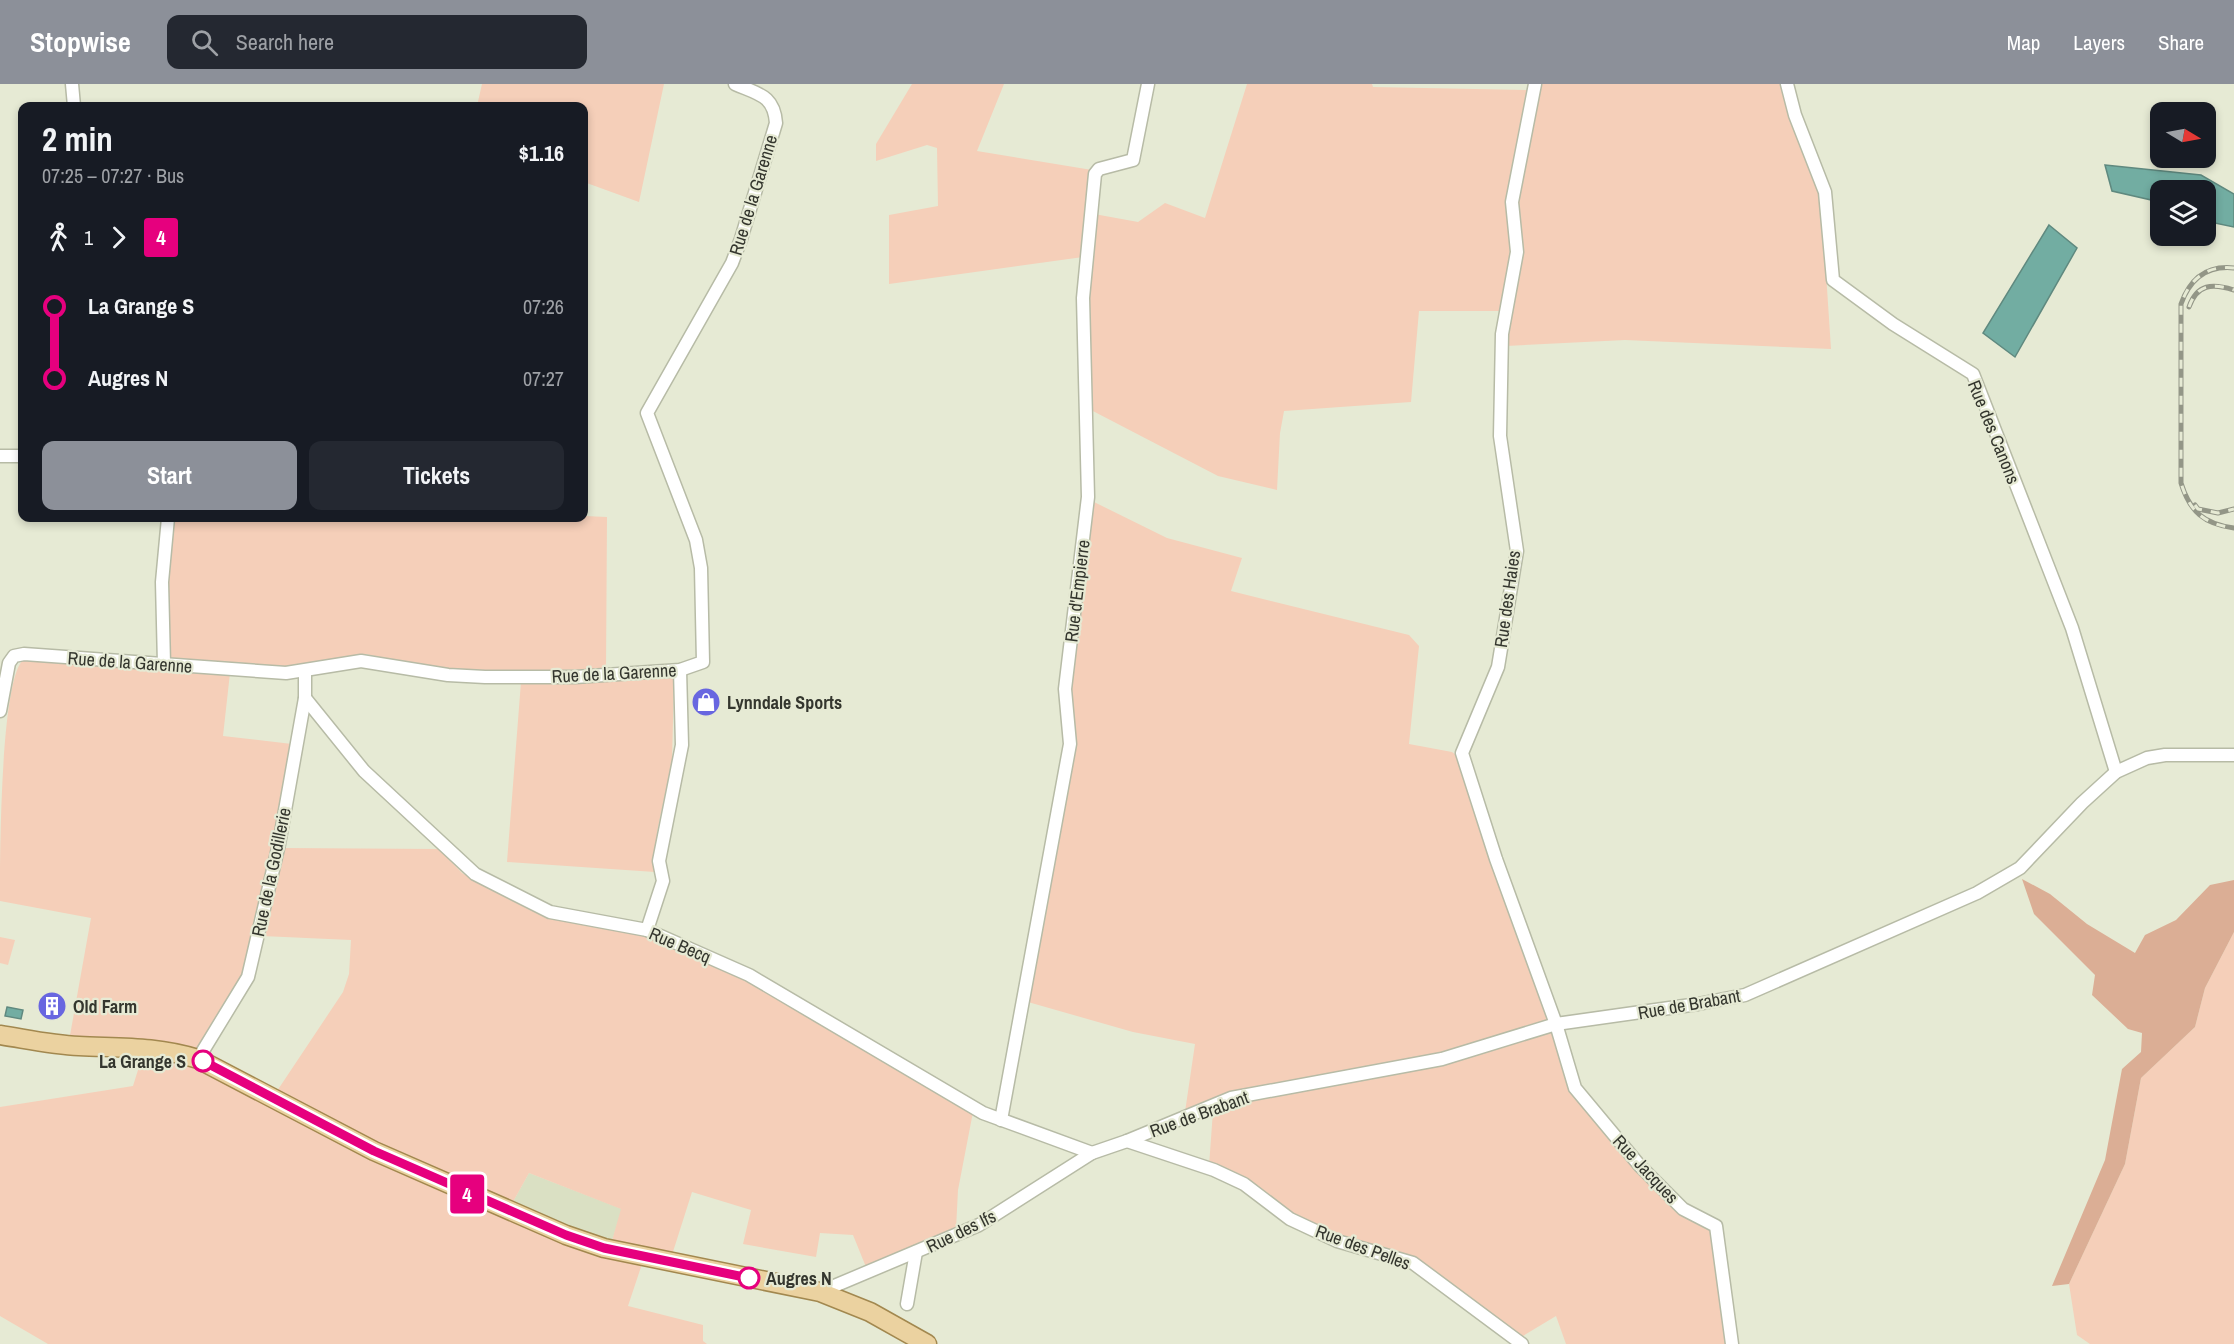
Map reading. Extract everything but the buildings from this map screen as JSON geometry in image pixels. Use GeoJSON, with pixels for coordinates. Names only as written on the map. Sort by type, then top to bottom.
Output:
{"type":"FeatureCollection","features":[{"type":"Feature","properties":{"kind":"main road"},"geometry":{"type":"LineString","coordinates":[[0,1035],[77,1046],[144,1047],[198,1059],[374,1151],[566,1235],[604,1248],[820,1292],[870,1312],[901,1337],[927,1344]]}},
{"type":"Feature","properties":{"kind":"street"},"geometry":{"type":"LineString","coordinates":[[72,84],[74,102]]}},
{"type":"Feature","properties":{"kind":"street","name":"Rue de la Garenne"},"geometry":{"type":"LineString","coordinates":[[0,711],[9,663],[14,656],[24,654],[286,673],[361,661],[448,675],[485,677],[575,676],[680,670],[703,662],[702,568],[696,540],[647,413],[732,263],[776,123],[775,111],[769,99],[735,84]]}},
{"type":"Feature","properties":{"kind":"street","name":"Rue d'Empierre"},"geometry":{"type":"LineString","coordinates":[[1001,1120],[1070,744],[1065,689],[1088,496],[1083,298],[1095,174],[1099,170],[1133,160],[1148,84]]}},
{"type":"Feature","properties":{"kind":"street","name":"Rue des Haies"},"geometry":{"type":"LineString","coordinates":[[1535,84],[1512,202],[1517,252],[1502,334],[1500,436],[1517,551],[1497,667],[1462,753],[1496,859],[1556,1024]]}},
{"type":"Feature","properties":{"kind":"street","name":"Rue des Canons"},"geometry":{"type":"LineString","coordinates":[[1787,84],[1795,115],[1825,192],[1833,280],[1893,324],[1973,374],[2072,628],[2116,772]]}},
{"type":"Feature","properties":{"kind":"street"},"geometry":{"type":"LineString","coordinates":[[0,456],[18,456]]}},
{"type":"Feature","properties":{"kind":"street"},"geometry":{"type":"LineString","coordinates":[[164,664],[162,582],[168,522]]}},
{"type":"Feature","properties":{"kind":"street"},"geometry":{"type":"LineString","coordinates":[[647,930],[663,881],[659,861],[681,753],[680,670]]}},
{"type":"Feature","properties":{"kind":"street","name":"Rue de la Godillerie"},"geometry":{"type":"LineString","coordinates":[[198,1059],[248,977],[279,844],[304,698],[305,671]]}},
{"type":"Feature","properties":{"kind":"street","name":"Rue Becq"},"geometry":{"type":"LineString","coordinates":[[304,698],[364,771],[475,874],[550,912],[647,930],[749,975],[983,1113],[1092,1153]]}},
{"type":"Feature","properties":{"kind":"street","name":"Rue de Brabant"},"geometry":{"type":"LineString","coordinates":[[1092,1153],[1231,1098],[1442,1059],[1556,1024],[1745,995],[1977,893],[2020,868],[2082,803],[2116,772],[2147,758],[2165,755],[2234,755]]}},
{"type":"Feature","properties":{"kind":"street","name":"Rue Jacques"},"geometry":{"type":"LineString","coordinates":[[1556,1024],[1575,1088],[1640,1166],[1683,1209],[1716,1226],[1732,1344]]}},
{"type":"Feature","properties":{"kind":"street","name":"Rue des Pelles"},"geometry":{"type":"LineString","coordinates":[[1127,1141],[1214,1170],[1244,1184],[1290,1219],[1337,1241],[1413,1263],[1522,1344]]}},
{"type":"Feature","properties":{"kind":"street","name":"Rue des Ifs"},"geometry":{"type":"LineString","coordinates":[[820,1292],[979,1225],[1092,1153]]}},
{"type":"Feature","properties":{"kind":"street"},"geometry":{"type":"LineString","coordinates":[[907,1304],[916,1252]]}},
{"type":"Feature","properties":{"kind":"shaded area"},"geometry":{"type":"Polygon","coordinates":[[[482,84],[664,84],[639,202],[588,183],[588,102],[478,102],[482,84]]]}},
{"type":"Feature","properties":{"kind":"shaded area"},"geometry":{"type":"Polygon","coordinates":[[[912,84],[1004,84],[977,151],[1092,170],[1083,257],[889,284],[889,215],[938,206],[937,148],[927,145],[876,161],[876,144],[912,84]]]}},
{"type":"Feature","properties":{"kind":"shaded area"},"geometry":{"type":"Polygon","coordinates":[[[1247,84],[1372,84],[1373,87],[1529,90],[1512,252],[1500,311],[1419,311],[1411,402],[1284,411],[1280,433],[1277,490],[1218,476],[1089,409],[1088,264],[1094,214],[1138,222],[1165,203],[1205,218],[1247,84]]]}},
{"type":"Feature","properties":{"kind":"shaded area"},"geometry":{"type":"Polygon","coordinates":[[[1538,84],[1782,84],[1821,197],[1831,349],[1625,340],[1506,346],[1516,209],[1538,84]]]}},
{"type":"Feature","properties":{"kind":"shaded area"},"geometry":{"type":"Polygon","coordinates":[[[1092,501],[1167,538],[1242,558],[1231,591],[1409,635],[1419,646],[1409,744],[1452,752],[1460,758],[1550,1018],[1548,1021],[1459,1050],[1185,1112],[1195,1044],[1133,1032],[1028,1002],[1076,736],[1069,693],[1092,501]]]}},
{"type":"Feature","properties":{"kind":"shaded area"},"geometry":{"type":"Polygon","coordinates":[[[588,516],[607,517],[606,669],[448,672],[366,654],[293,668],[169,662],[166,581],[172,522],[588,522],[588,516]]]}},
{"type":"Feature","properties":{"kind":"shaded area"},"geometry":{"type":"Polygon","coordinates":[[[24,659],[230,673],[223,736],[292,744],[274,849],[244,973],[198,1053],[154,1040],[69,1041],[91,918],[0,901],[1,811],[6,733],[16,673],[24,659]]]}},
{"type":"Feature","properties":{"kind":"shaded area"},"geometry":{"type":"Polygon","coordinates":[[[674,678],[672,761],[657,832],[655,872],[507,862],[521,682],[674,678]]]}},
{"type":"Feature","properties":{"kind":"shaded area"},"geometry":{"type":"Polygon","coordinates":[[[283,848],[439,849],[462,873],[546,917],[648,937],[706,960],[763,988],[973,1112],[958,1190],[956,1229],[866,1267],[853,1235],[820,1233],[816,1257],[743,1244],[751,1210],[692,1192],[671,1258],[611,1244],[621,1209],[529,1173],[509,1209],[379,1145],[277,1091],[343,992],[349,974],[351,940],[262,936],[283,848]]]}},
{"type":"Feature","properties":{"kind":"shaded area"},"geometry":{"type":"Polygon","coordinates":[[[2022,879],[2050,894],[2087,924],[2135,953],[2145,935],[2176,920],[2210,885],[2234,880],[2234,932],[2205,988],[2195,1027],[2141,1078],[2125,1164],[2069,1284],[2052,1286],[2105,1160],[2122,1069],[2141,1052],[2142,1033],[2128,1029],[2092,995],[2095,975],[2034,914],[2022,879]]]}},
{"type":"Feature","properties":{"kind":"shaded area"},"geometry":{"type":"Polygon","coordinates":[[[2234,932],[2234,1344],[2090,1344],[2077,1335],[2069,1284],[2125,1164],[2141,1078],[2195,1027],[2205,988],[2234,932]]]}},
{"type":"Feature","properties":{"kind":"shaded area"},"geometry":{"type":"Polygon","coordinates":[[[0,937],[15,940],[8,965],[0,963],[0,937]]]}},
{"type":"Feature","properties":{"kind":"shaded area"},"geometry":{"type":"Polygon","coordinates":[[[1552,1031],[1572,1090],[1608,1139],[1676,1211],[1712,1231],[1728,1344],[1566,1344],[1556,1316],[1518,1339],[1417,1262],[1343,1239],[1300,1219],[1209,1166],[1213,1111],[1256,1099],[1552,1031]]]}},
{"type":"Feature","properties":{"kind":"shaded area"},"geometry":{"type":"Polygon","coordinates":[[[143,1054],[194,1065],[642,1264],[628,1306],[703,1325],[703,1341],[707,1344],[48,1344],[0,1316],[0,1107],[133,1086],[143,1054]]]}},
{"type":"Feature","properties":{"kind":"shaded area"},"geometry":{"type":"Polygon","coordinates":[[[529,1173],[622,1209],[611,1244],[509,1209],[529,1173]]]}},
{"type":"Feature","properties":{"kind":"water"},"geometry":{"type":"Polygon","coordinates":[[[2105,165],[2201,175],[2210,180],[2150,180],[2150,200],[2112,191],[2105,165]]]}},
{"type":"Feature","properties":{"kind":"water"},"geometry":{"type":"Polygon","coordinates":[[[2216,184],[2234,194],[2234,227],[2216,223],[2216,184]]]}},
{"type":"Feature","properties":{"kind":"water"},"geometry":{"type":"Polygon","coordinates":[[[2049,225],[2077,248],[2015,357],[1983,333],[2049,225]]]}},
{"type":"Feature","properties":{"kind":"water"},"geometry":{"type":"Polygon","coordinates":[[[7,1007],[23,1010],[21,1019],[5,1016],[7,1007]]]}},
{"type":"Feature","properties":{"kind":"railway"},"geometry":{"type":"LineString","coordinates":[[2234,268],[2207,271],[2189,287],[2181,304],[2181,483],[2189,502],[2200,515],[2206,520],[2234,528]]}},
{"type":"Feature","properties":{"kind":"railway"},"geometry":{"type":"LineString","coordinates":[[2189,307],[2196,294],[2206,287],[2219,286],[2234,290]]}},
{"type":"Feature","properties":{"kind":"railway"},"geometry":{"type":"LineString","coordinates":[[2195,505],[2198,509],[2218,513],[2234,509]]}},
{"type":"Feature","properties":{"kind":"bus line","name":"4"},"geometry":{"type":"LineString","coordinates":[[203,1061],[374,1151],[511,1214],[604,1248],[749,1278]]}},
{"type":"Feature","properties":{"kind":"place","name":"Lynndale Sports"},"geometry":{"type":"Point","coordinates":[706,702]}},
{"type":"Feature","properties":{"kind":"place","name":"Old Farm"},"geometry":{"type":"Point","coordinates":[52,1006]}},
{"type":"Feature","properties":{"kind":"place","name":"La Grange S"},"geometry":{"type":"Point","coordinates":[203,1061]}},
{"type":"Feature","properties":{"kind":"place","name":"Augres N"},"geometry":{"type":"Point","coordinates":[749,1278]}}]}
